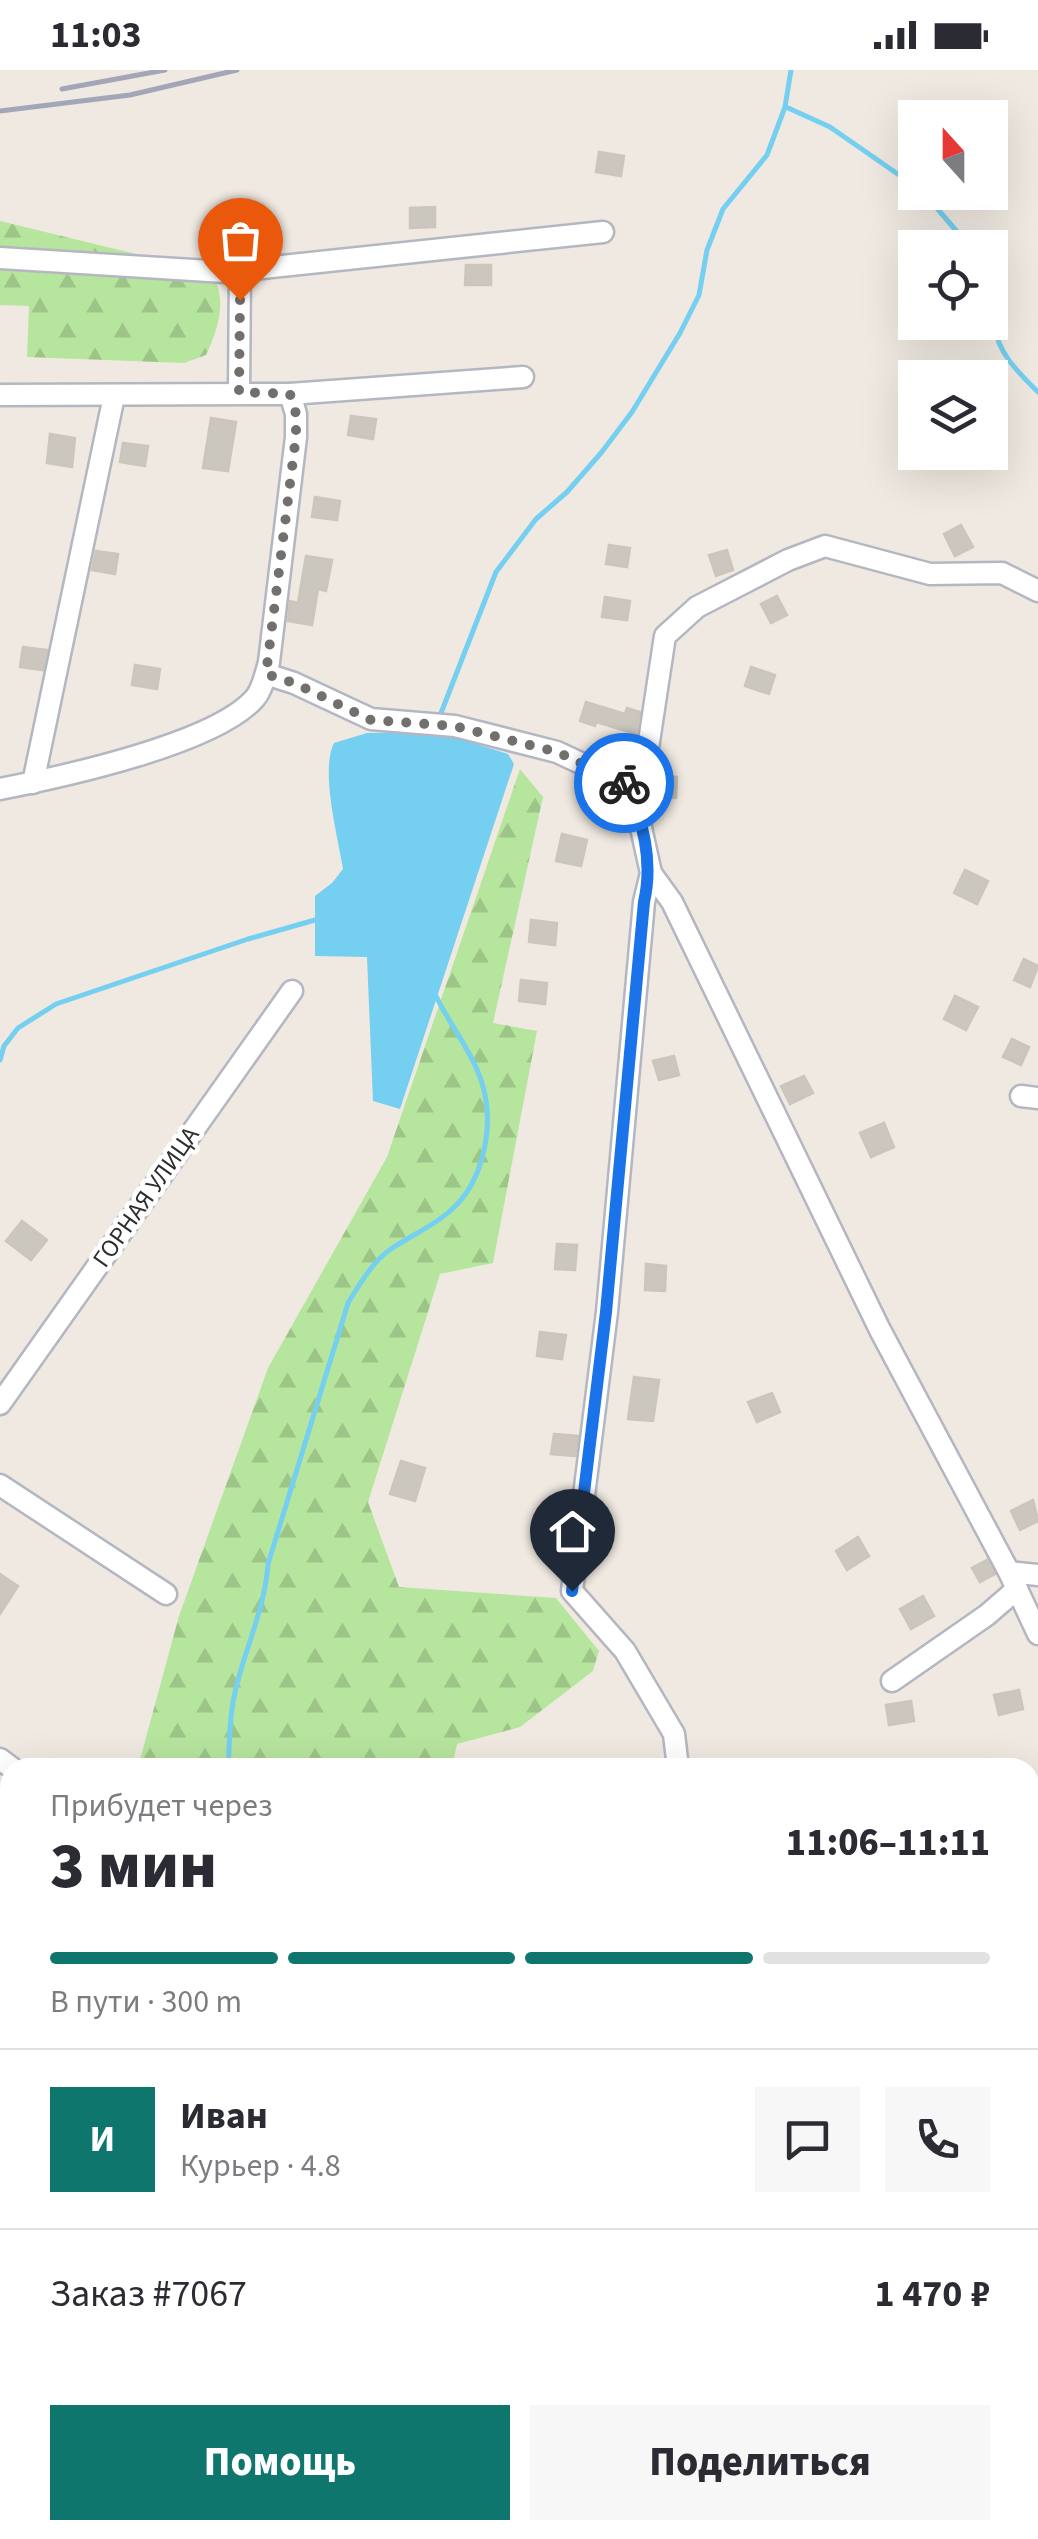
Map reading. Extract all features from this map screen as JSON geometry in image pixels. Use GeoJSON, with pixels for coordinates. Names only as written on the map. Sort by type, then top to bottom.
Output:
{"type":"FeatureCollection","features":[{"type":"Feature","properties":{"kind":"street"},"geometry":{"type":"LineString","coordinates":[[0,258],[225,272],[603,232]]}},
{"type":"Feature","properties":{"kind":"street"},"geometry":{"type":"LineString","coordinates":[[239,392],[240,270]]}},
{"type":"Feature","properties":{"kind":"street"},"geometry":{"type":"LineString","coordinates":[[0,395],[290,394],[524,377]]}},
{"type":"Feature","properties":{"kind":"street"},"geometry":{"type":"LineString","coordinates":[[0,790],[202,734],[257,697],[266,674],[296,436],[296,414],[290,394]]}},
{"type":"Feature","properties":{"kind":"street"},"geometry":{"type":"LineString","coordinates":[[33,783],[114,396]]}},
{"type":"Feature","properties":{"kind":"street"},"geometry":{"type":"LineString","coordinates":[[638,814],[665,636],[697,608],[788,560],[825,546],[930,574],[1002,572],[1038,591]]}},
{"type":"Feature","properties":{"kind":"street"},"geometry":{"type":"LineString","coordinates":[[266,674],[371,720],[454,726],[557,752],[625,784],[638,814],[651,874],[672,902],[880,1330],[1038,1634]]}},
{"type":"Feature","properties":{"kind":"street"},"geometry":{"type":"LineString","coordinates":[[651,874],[644,902],[606,1312],[572,1591],[625,1650],[674,1734],[677,1758]]}},
{"type":"Feature","properties":{"kind":"street","name":"ГОРНАЯ УЛИЦА"},"geometry":{"type":"LineString","coordinates":[[0,1404],[292,990]]}},
{"type":"Feature","properties":{"kind":"street"},"geometry":{"type":"LineString","coordinates":[[0,1485],[166,1594]]}},
{"type":"Feature","properties":{"kind":"street"},"geometry":{"type":"LineString","coordinates":[[892,1681],[987,1615],[1013,1581],[1038,1576]]}},
{"type":"Feature","properties":{"kind":"green space"},"geometry":{"type":"Polygon","coordinates":[[[0,221],[210,272],[220,303],[218,324],[206,355],[184,363],[27,357],[29,306],[0,305],[0,221]]]}},
{"type":"Feature","properties":{"kind":"green space"},"geometry":{"type":"Polygon","coordinates":[[[520,769],[543,797],[493,1023],[537,1031],[493,1263],[440,1274],[368,1502],[399,1587],[556,1598],[599,1651],[593,1671],[520,1727],[457,1744],[454,1758],[140,1758],[179,1616],[268,1368],[387,1157],[520,769]]]}},
{"type":"Feature","properties":{"kind":"water"},"geometry":{"type":"Polygon","coordinates":[[[438,732],[508,754],[514,764],[400,1109],[373,1101],[367,957],[315,956],[315,896],[343,869],[329,787],[334,743],[367,733],[438,732]]]}},
{"type":"Feature","properties":{"kind":"building"},"geometry":{"type":"Polygon","coordinates":[[[599,152],[624,156],[621,176],[596,172],[599,152]]]}},
{"type":"Feature","properties":{"kind":"building"},"geometry":{"type":"Polygon","coordinates":[[[435,207],[435,227],[410,228],[410,208],[435,207]]]}},
{"type":"Feature","properties":{"kind":"building"},"geometry":{"type":"Polygon","coordinates":[[[232,227],[253,228],[251,253],[231,252],[232,227]]]}},
{"type":"Feature","properties":{"kind":"building"},"geometry":{"type":"Polygon","coordinates":[[[466,265],[491,265],[491,285],[465,285],[466,265]]]}},
{"type":"Feature","properties":{"kind":"building"},"geometry":{"type":"Polygon","coordinates":[[[351,416],[376,419],[373,439],[348,435],[351,416]]]}},
{"type":"Feature","properties":{"kind":"building"},"geometry":{"type":"Polygon","coordinates":[[[211,418],[236,422],[228,471],[203,468],[211,418]]]}},
{"type":"Feature","properties":{"kind":"building"},"geometry":{"type":"Polygon","coordinates":[[[50,434],[75,438],[72,467],[47,463],[50,434]]]}},
{"type":"Feature","properties":{"kind":"building"},"geometry":{"type":"Polygon","coordinates":[[[123,443],[148,446],[145,466],[120,462],[123,443]]]}},
{"type":"Feature","properties":{"kind":"building"},"geometry":{"type":"Polygon","coordinates":[[[315,497],[340,501],[337,520],[312,517],[315,497]]]}},
{"type":"Feature","properties":{"kind":"building"},"geometry":{"type":"Polygon","coordinates":[[[961,525],[973,547],[955,556],[944,534],[961,525]]]}},
{"type":"Feature","properties":{"kind":"building"},"geometry":{"type":"Polygon","coordinates":[[[609,545],[630,548],[627,567],[606,564],[609,545]]]}},
{"type":"Feature","properties":{"kind":"building"},"geometry":{"type":"Polygon","coordinates":[[[727,550],[733,570],[716,576],[709,555],[727,550]]]}},
{"type":"Feature","properties":{"kind":"building"},"geometry":{"type":"Polygon","coordinates":[[[96,551],[118,554],[115,574],[92,570],[96,551]]]}},
{"type":"Feature","properties":{"kind":"building"},"geometry":{"type":"Polygon","coordinates":[[[306,556],[332,560],[326,591],[318,589],[312,625],[288,621],[290,601],[298,603],[306,556]]]}},
{"type":"Feature","properties":{"kind":"building"},"geometry":{"type":"Polygon","coordinates":[[[777,596],[787,615],[771,623],[761,604],[777,596]]]}},
{"type":"Feature","properties":{"kind":"building"},"geometry":{"type":"Polygon","coordinates":[[[605,597],[630,601],[627,620],[602,617],[605,597]]]}},
{"type":"Feature","properties":{"kind":"building"},"geometry":{"type":"Polygon","coordinates":[[[23,647],[47,650],[43,670],[20,667],[23,647]]]}},
{"type":"Feature","properties":{"kind":"building"},"geometry":{"type":"Polygon","coordinates":[[[135,665],[160,669],[157,689],[132,685],[135,665]]]}},
{"type":"Feature","properties":{"kind":"building"},"geometry":{"type":"Polygon","coordinates":[[[751,667],[775,675],[769,694],[745,686],[751,667]]]}},
{"type":"Feature","properties":{"kind":"building"},"geometry":{"type":"Polygon","coordinates":[[[586,702],[625,714],[627,708],[640,712],[636,734],[580,721],[586,702]]]}},
{"type":"Feature","properties":{"kind":"building"},"geometry":{"type":"Polygon","coordinates":[[[659,776],[677,777],[676,798],[658,797],[659,776]]]}},
{"type":"Feature","properties":{"kind":"building"},"geometry":{"type":"Polygon","coordinates":[[[617,800],[625,818],[609,820],[606,802],[617,800]]]}},
{"type":"Feature","properties":{"kind":"building"},"geometry":{"type":"Polygon","coordinates":[[[562,834],[587,840],[581,866],[556,861],[562,834]]]}},
{"type":"Feature","properties":{"kind":"building"},"geometry":{"type":"Polygon","coordinates":[[[965,870],[988,881],[977,904],[954,893],[965,870]]]}},
{"type":"Feature","properties":{"kind":"building"},"geometry":{"type":"Polygon","coordinates":[[[531,920],[557,923],[555,945],[529,942],[531,920]]]}},
{"type":"Feature","properties":{"kind":"building"},"geometry":{"type":"Polygon","coordinates":[[[1024,959],[1038,966],[1030,987],[1014,980],[1024,959]]]}},
{"type":"Feature","properties":{"kind":"building"},"geometry":{"type":"Polygon","coordinates":[[[521,980],[547,983],[545,1004],[519,1001],[521,980]]]}},
{"type":"Feature","properties":{"kind":"building"},"geometry":{"type":"Polygon","coordinates":[[[955,996],[978,1007],[966,1030],[944,1019],[955,996]]]}},
{"type":"Feature","properties":{"kind":"building"},"geometry":{"type":"Polygon","coordinates":[[[1012,1039],[1029,1047],[1021,1065],[1003,1057],[1012,1039]]]}},
{"type":"Feature","properties":{"kind":"building"},"geometry":{"type":"Polygon","coordinates":[[[674,1056],[679,1075],[659,1080],[653,1061],[674,1056]]]}},
{"type":"Feature","properties":{"kind":"building"},"geometry":{"type":"Polygon","coordinates":[[[804,1076],[813,1093],[790,1104],[781,1086],[804,1076]]]}},
{"type":"Feature","properties":{"kind":"building"},"geometry":{"type":"Polygon","coordinates":[[[884,1123],[894,1147],[871,1157],[860,1133],[884,1123]]]}},
{"type":"Feature","properties":{"kind":"building"},"geometry":{"type":"Polygon","coordinates":[[[22,1221],[47,1240],[31,1260],[6,1241],[22,1221]]]}},
{"type":"Feature","properties":{"kind":"building"},"geometry":{"type":"Polygon","coordinates":[[[557,1244],[577,1245],[575,1270],[555,1269],[557,1244]]]}},
{"type":"Feature","properties":{"kind":"building"},"geometry":{"type":"Polygon","coordinates":[[[646,1264],[666,1266],[665,1291],[645,1290],[646,1264]]]}},
{"type":"Feature","properties":{"kind":"building"},"geometry":{"type":"Polygon","coordinates":[[[540,1332],[566,1335],[562,1359],[537,1356],[540,1332]]]}},
{"type":"Feature","properties":{"kind":"building"},"geometry":{"type":"Polygon","coordinates":[[[634,1377],[659,1380],[653,1421],[628,1419],[634,1377]]]}},
{"type":"Feature","properties":{"kind":"building"},"geometry":{"type":"Polygon","coordinates":[[[772,1393],[780,1412],[757,1422],[748,1402],[772,1393]]]}},
{"type":"Feature","properties":{"kind":"building"},"geometry":{"type":"Polygon","coordinates":[[[554,1434],[578,1436],[575,1456],[551,1454],[554,1434]]]}},
{"type":"Feature","properties":{"kind":"building"},"geometry":{"type":"Polygon","coordinates":[[[401,1461],[425,1468],[415,1501],[390,1494],[401,1461]]]}},
{"type":"Feature","properties":{"kind":"building"},"geometry":{"type":"Polygon","coordinates":[[[1033,1500],[1038,1521],[1020,1530],[1011,1511],[1033,1500]]]}},
{"type":"Feature","properties":{"kind":"building"},"geometry":{"type":"Polygon","coordinates":[[[540,1516],[565,1519],[562,1538],[537,1536],[540,1516]]]}},
{"type":"Feature","properties":{"kind":"building"},"geometry":{"type":"Polygon","coordinates":[[[858,1537],[869,1556],[847,1570],[836,1551],[858,1537]]]}},
{"type":"Feature","properties":{"kind":"building"},"geometry":{"type":"Polygon","coordinates":[[[987,1560],[995,1574],[980,1582],[972,1568],[987,1560]]]}},
{"type":"Feature","properties":{"kind":"building"},"geometry":{"type":"Polygon","coordinates":[[[0,1574],[18,1586],[0,1614],[0,1574]]]}},
{"type":"Feature","properties":{"kind":"building"},"geometry":{"type":"Polygon","coordinates":[[[923,1596],[934,1616],[911,1629],[900,1609],[923,1596]]]}},
{"type":"Feature","properties":{"kind":"building"},"geometry":{"type":"Polygon","coordinates":[[[1019,1690],[1023,1709],[999,1715],[994,1695],[1019,1690]]]}},
{"type":"Feature","properties":{"kind":"building"},"geometry":{"type":"Polygon","coordinates":[[[911,1701],[914,1721],[889,1725],[886,1705],[911,1701]]]}},
{"type":"Feature","properties":{"kind":"waterway"},"geometry":{"type":"LineString","coordinates":[[441,713],[496,572],[536,519],[567,492],[601,453],[632,412],[680,333],[699,295],[707,250],[723,209],[767,155],[785,107],[791,70]]}},
{"type":"Feature","properties":{"kind":"waterway"},"geometry":{"type":"LineString","coordinates":[[786,107],[830,127],[898,174]]}},
{"type":"Feature","properties":{"kind":"waterway"},"geometry":{"type":"LineString","coordinates":[[938,210],[956,230]]}},
{"type":"Feature","properties":{"kind":"waterway"},"geometry":{"type":"LineString","coordinates":[[998,340],[1010,362],[1038,392]]}},
{"type":"Feature","properties":{"kind":"waterway"},"geometry":{"type":"LineString","coordinates":[[0,1060],[4,1046],[18,1028],[56,1004],[322,918]]}},
{"type":"Feature","properties":{"kind":"waterway"},"geometry":{"type":"LineString","coordinates":[[229,1758],[236,1688],[259,1611],[268,1564],[348,1303],[384,1254],[436,1222],[462,1199],[484,1152],[487,1117],[482,1083],[435,994]]}},
{"type":"Feature","properties":{"kind":"railway"},"geometry":{"type":"LineString","coordinates":[[62,89],[165,70]]}},
{"type":"Feature","properties":{"kind":"railway"},"geometry":{"type":"LineString","coordinates":[[0,111],[130,95],[237,70]]}},
{"type":"Feature","properties":{"kind":"way so far"},"geometry":{"type":"LineString","coordinates":[[240,300],[239,392],[290,394],[296,414],[266,674],[371,720],[454,726],[557,752],[624,783]]}},
{"type":"Feature","properties":{"kind":"route"},"geometry":{"type":"LineString","coordinates":[[572,1591],[606,1312],[644,902],[651,874],[638,814],[624,783]]}}]}
